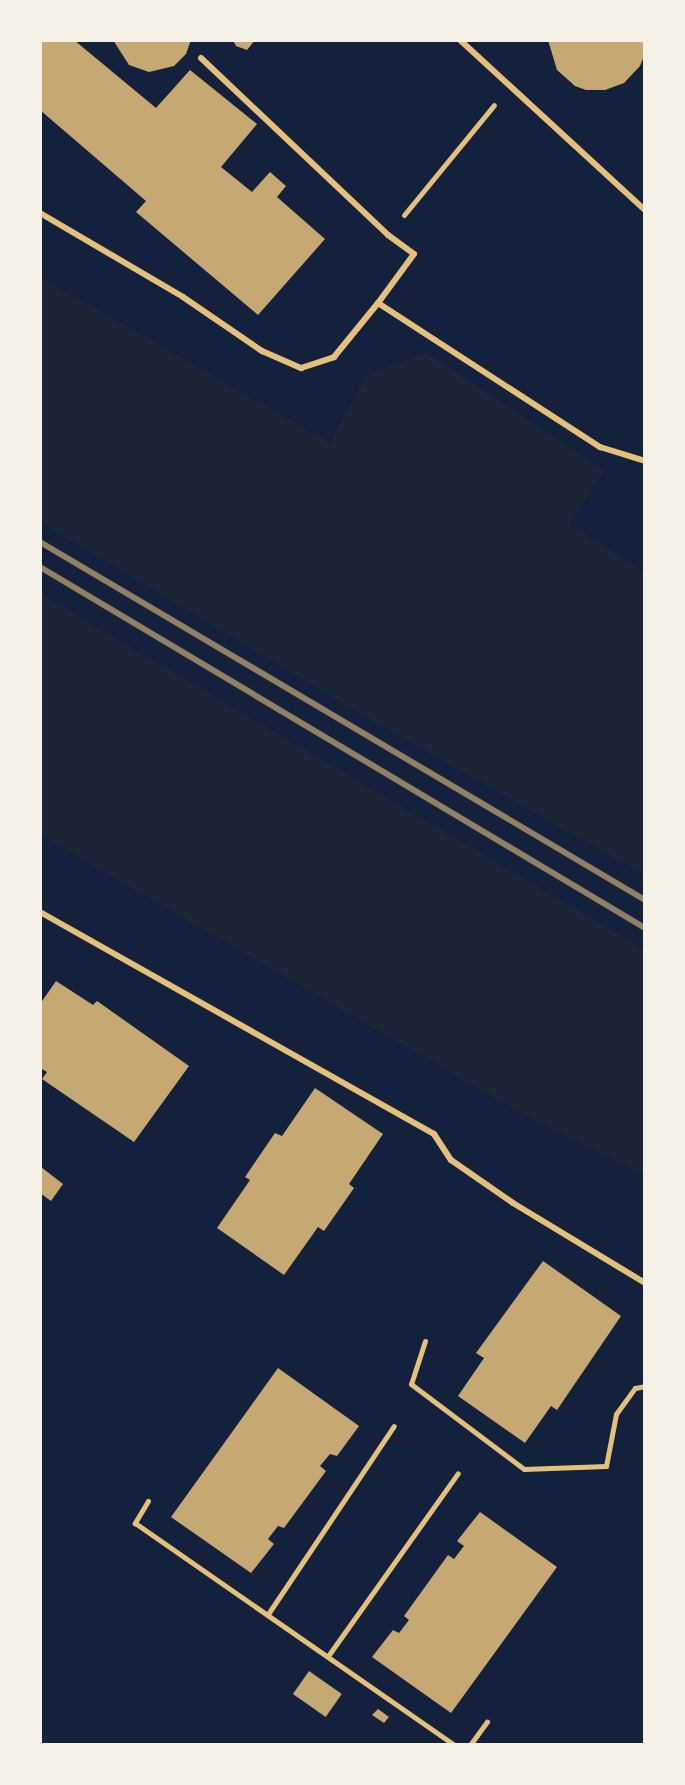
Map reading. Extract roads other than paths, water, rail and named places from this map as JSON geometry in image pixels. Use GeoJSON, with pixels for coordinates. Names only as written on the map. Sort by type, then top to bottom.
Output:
{"type":"FeatureCollection","features":[{"type":"Feature","properties":{"kind":"lane"},"geometry":{"type":"LineString","coordinates":[[460,40],[645,210]]}},
{"type":"Feature","properties":{"kind":"lane"},"geometry":{"type":"LineString","coordinates":[[40,213],[183,297],[262,351],[301,368],[334,357],[414,254],[388,235],[201,58]]}},
{"type":"Feature","properties":{"kind":"lane"},"geometry":{"type":"LineString","coordinates":[[378,303],[600,447],[645,461]]}},
{"type":"Feature","properties":{"kind":"lane"},"geometry":{"type":"LineString","coordinates":[[40,912],[434,1134],[451,1160],[645,1283]]}},
{"type":"Feature","properties":{"kind":"railway"},"geometry":{"type":"LineString","coordinates":[[40,542],[645,900]]}},
{"type":"Feature","properties":{"kind":"railway"},"geometry":{"type":"LineString","coordinates":[[40,567],[645,928]]}}]}
